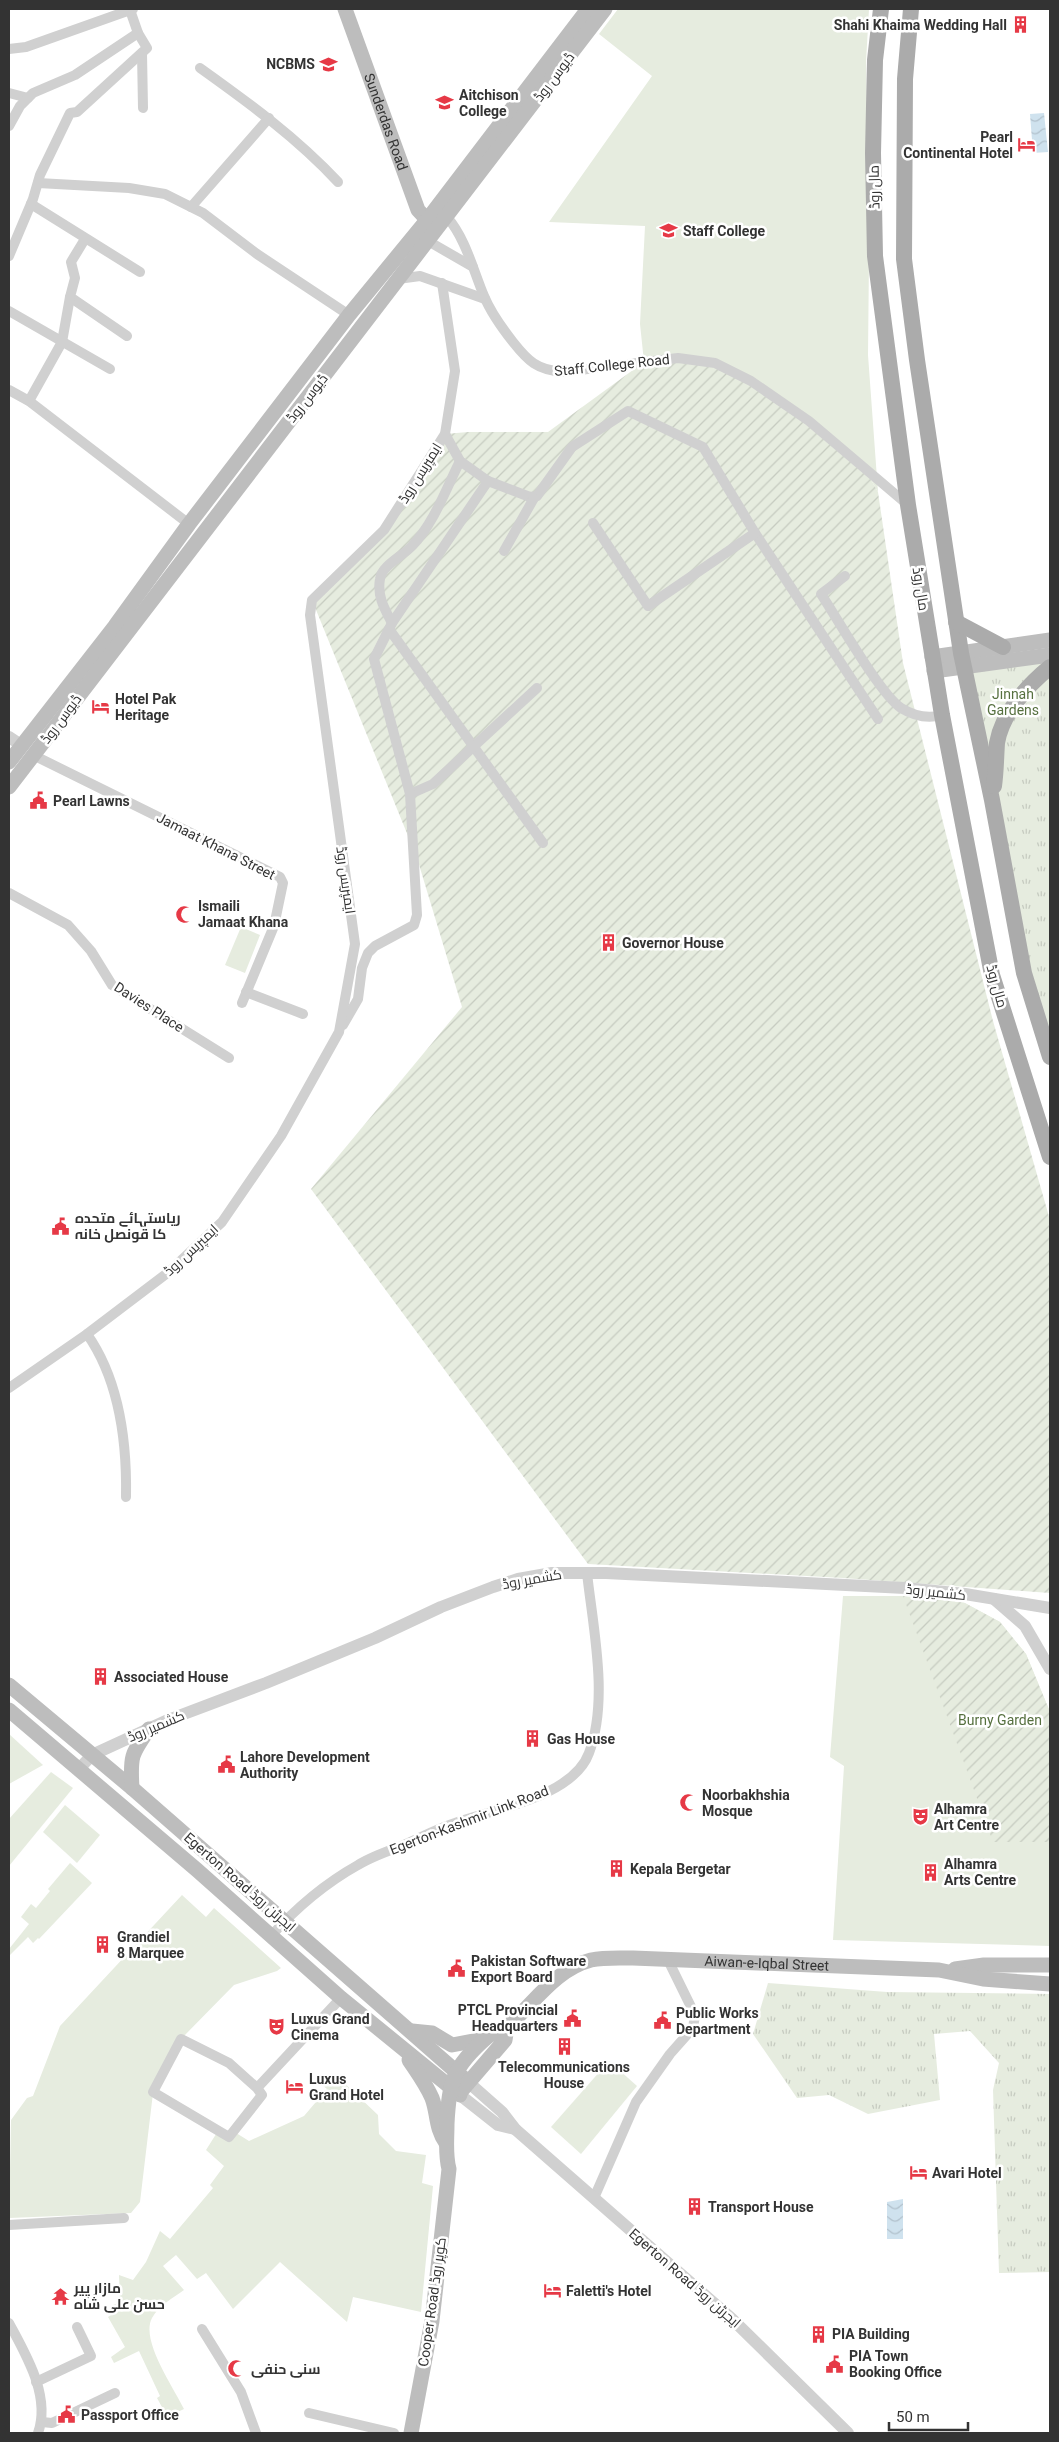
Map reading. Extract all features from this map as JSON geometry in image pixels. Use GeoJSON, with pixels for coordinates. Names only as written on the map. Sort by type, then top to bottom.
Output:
{"type":"FeatureCollection","features":[{"type":"Feature","properties":{"kind":"main road","name":"Sunderdas Road"},"geometry":{"type":"LineString","coordinates":[[345,9],[418,210],[431,230]]}},
{"type":"Feature","properties":{"kind":"main road","name":"ڈیوس روڈ"},"geometry":{"type":"LineString","coordinates":[[9,788],[398,279],[588,9]]}},
{"type":"Feature","properties":{"kind":"main road","name":"ڈیوس روڈ"},"geometry":{"type":"LineString","coordinates":[[9,762],[15,741],[115,626],[189,524],[349,315],[431,230],[447,217],[605,9]]}},
{"type":"Feature","properties":{"kind":"main road","name":"مال روڈ"},"geometry":{"type":"LineString","coordinates":[[881,9],[875,60],[873,153],[875,256],[908,505],[942,715],[992,975],[1050,1157]]}},
{"type":"Feature","properties":{"kind":"main road"},"geometry":{"type":"LineString","coordinates":[[911,9],[905,79],[904,259],[932,466],[956,622],[1024,973],[1050,1057]]}},
{"type":"Feature","properties":{"kind":"main road"},"geometry":{"type":"LineString","coordinates":[[956,622],[1003,647]]}},
{"type":"Feature","properties":{"kind":"main road"},"geometry":{"type":"LineString","coordinates":[[963,660],[1003,647],[1050,640]]}},
{"type":"Feature","properties":{"kind":"main road"},"geometry":{"type":"LineString","coordinates":[[933,664],[963,660],[1050,655]]}},
{"type":"Feature","properties":{"kind":"main road"},"geometry":{"type":"LineString","coordinates":[[992,800],[998,742],[1006,720],[1023,693],[1050,667]]}},
{"type":"Feature","properties":{"kind":"main road","name":"Egerton Road ایجرٹن روڈ"},"geometry":{"type":"LineString","coordinates":[[9,1685],[132,1788],[412,2031],[459,2084]]}},
{"type":"Feature","properties":{"kind":"main road","name":"Egerton Road ایجرٹن روڈ"},"geometry":{"type":"LineString","coordinates":[[9,1710],[402,2049],[459,2084]]}},
{"type":"Feature","properties":{"kind":"main road"},"geometry":{"type":"LineString","coordinates":[[132,1788],[130,1767],[133,1751],[148,1728]]}},
{"type":"Feature","properties":{"kind":"main road","name":"Aiwan-e-Iqbal Street"},"geometry":{"type":"LineString","coordinates":[[459,2084],[505,2040],[507,2028],[559,1976],[584,1962],[603,1958],[939,1970],[983,1979],[1050,1984]]}},
{"type":"Feature","properties":{"kind":"main road"},"geometry":{"type":"LineString","coordinates":[[939,1970],[984,1965],[1050,1965]]}},
{"type":"Feature","properties":{"kind":"main road","name":"Aiwan-e-Iqbal Street"},"geometry":{"type":"LineString","coordinates":[[459,2084],[485,2039],[495,2030],[507,2028]]}},
{"type":"Feature","properties":{"kind":"main road"},"geometry":{"type":"LineString","coordinates":[[412,2031],[432,2033],[444,2042],[452,2045],[485,2039]]}},
{"type":"Feature","properties":{"kind":"main road"},"geometry":{"type":"LineString","coordinates":[[402,2049],[429,2091],[434,2105],[438,2131],[446,2144]]}},
{"type":"Feature","properties":{"kind":"main road","name":"Cooper Road کوپر روڈ"},"geometry":{"type":"LineString","coordinates":[[410,2433],[432,2321],[449,2169],[446,2144],[459,2084]]}},
{"type":"Feature","properties":{"kind":"main road","name":"Cooper Road کوپر روڈ"},"geometry":{"type":"LineString","coordinates":[[449,2169],[456,2157],[459,2084]]}},
{"type":"Feature","properties":{"kind":"street"},"geometry":{"type":"LineString","coordinates":[[9,49],[26,47],[131,9],[138,33],[147,48],[77,112],[70,113],[38,183],[9,256]]}},
{"type":"Feature","properties":{"kind":"street"},"geometry":{"type":"LineString","coordinates":[[9,126],[20,106],[33,92],[75,75],[138,33]]}},
{"type":"Feature","properties":{"kind":"street"},"geometry":{"type":"LineString","coordinates":[[142,53],[143,108]]}},
{"type":"Feature","properties":{"kind":"street"},"geometry":{"type":"LineString","coordinates":[[200,68],[269,118],[309,150],[338,182]]}},
{"type":"Feature","properties":{"kind":"street"},"geometry":{"type":"LineString","coordinates":[[9,93],[28,98]]}},
{"type":"Feature","properties":{"kind":"street"},"geometry":{"type":"LineString","coordinates":[[191,207],[269,118]]}},
{"type":"Feature","properties":{"kind":"street"},"geometry":{"type":"LineString","coordinates":[[38,183],[129,188],[166,194],[203,213],[257,254],[349,315]]}},
{"type":"Feature","properties":{"kind":"street"},"geometry":{"type":"LineString","coordinates":[[31,204],[140,272]]}},
{"type":"Feature","properties":{"kind":"street","name":"Staff College Road"},"geometry":{"type":"LineString","coordinates":[[447,217],[454,226],[485,299],[502,328],[533,364],[547,371],[562,372],[678,358],[715,363],[751,381],[809,421],[908,505]]}},
{"type":"Feature","properties":{"kind":"street"},"geometry":{"type":"LineString","coordinates":[[431,230],[473,267]]}},
{"type":"Feature","properties":{"kind":"street"},"geometry":{"type":"LineString","coordinates":[[29,401],[62,342],[75,278],[71,262],[85,239]]}},
{"type":"Feature","properties":{"kind":"street"},"geometry":{"type":"LineString","coordinates":[[398,279],[420,276],[485,299]]}},
{"type":"Feature","properties":{"kind":"street","name":"ایمپریس روڈ"},"geometry":{"type":"LineString","coordinates":[[9,1388],[87,1334],[170,1271],[222,1222],[281,1136],[339,1032],[355,944],[310,615],[312,600],[384,530],[445,434],[455,371],[442,283]]}},
{"type":"Feature","properties":{"kind":"street"},"geometry":{"type":"LineString","coordinates":[[70,297],[127,336]]}},
{"type":"Feature","properties":{"kind":"street"},"geometry":{"type":"LineString","coordinates":[[9,311],[110,369]]}},
{"type":"Feature","properties":{"kind":"street"},"geometry":{"type":"LineString","coordinates":[[9,390],[29,401],[189,524]]}},
{"type":"Feature","properties":{"kind":"street"},"geometry":{"type":"LineString","coordinates":[[504,551],[534,498],[572,447],[628,411],[703,446],[755,533],[878,720]]}},
{"type":"Feature","properties":{"kind":"street"},"geometry":{"type":"LineString","coordinates":[[445,434],[460,462],[488,481],[534,498]]}},
{"type":"Feature","properties":{"kind":"street"},"geometry":{"type":"LineString","coordinates":[[460,462],[435,512],[412,546],[394,560],[380,577],[380,600],[391,626],[473,748],[543,843]]}},
{"type":"Feature","properties":{"kind":"street"},"geometry":{"type":"LineString","coordinates":[[339,1032],[358,999],[362,968],[368,953],[375,946],[414,925],[417,915],[410,794],[374,659],[391,626],[488,481]]}},
{"type":"Feature","properties":{"kind":"street"},"geometry":{"type":"LineString","coordinates":[[593,523],[648,606],[755,533]]}},
{"type":"Feature","properties":{"kind":"street"},"geometry":{"type":"LineString","coordinates":[[845,576],[821,594],[878,682],[900,707],[930,718],[942,715]]}},
{"type":"Feature","properties":{"kind":"street"},"geometry":{"type":"LineString","coordinates":[[410,794],[433,784],[537,688]]}},
{"type":"Feature","properties":{"kind":"street","name":"Jamaat Khana Street"},"geometry":{"type":"LineString","coordinates":[[34,755],[280,877],[282,883],[274,926],[242,1003]]}},
{"type":"Feature","properties":{"kind":"street","name":"Davies Place"},"geometry":{"type":"LineString","coordinates":[[9,893],[68,925],[91,951],[112,985],[228,1058]]}},
{"type":"Feature","properties":{"kind":"street"},"geometry":{"type":"LineString","coordinates":[[246,992],[303,1014]]}},
{"type":"Feature","properties":{"kind":"street"},"geometry":{"type":"LineString","coordinates":[[87,1334],[104,1359],[114,1386],[124,1448],[126,1497]]}},
{"type":"Feature","properties":{"kind":"street","name":"کشمیر روڈ"},"geometry":{"type":"LineString","coordinates":[[79,1769],[92,1755],[148,1728],[300,1669],[441,1607],[493,1587],[518,1579],[552,1573],[587,1572],[904,1588],[965,1594],[1050,1608]]}},
{"type":"Feature","properties":{"kind":"street","name":"Egerton-Kashmir Link Road"},"geometry":{"type":"LineString","coordinates":[[270,1937],[284,1920],[312,1896],[358,1864],[454,1823],[531,1798],[567,1780],[582,1765],[588,1755],[593,1738],[598,1687],[587,1572]]}},
{"type":"Feature","properties":{"kind":"street"},"geometry":{"type":"LineString","coordinates":[[994,1599],[1025,1626],[1050,1669]]}},
{"type":"Feature","properties":{"kind":"street"},"geometry":{"type":"LineString","coordinates":[[594,2198],[636,2102],[670,2054],[693,2028],[695,2015],[668,1960]]}},
{"type":"Feature","properties":{"kind":"street"},"geometry":{"type":"LineString","coordinates":[[257,2088],[341,1998]]}},
{"type":"Feature","properties":{"kind":"street"},"geometry":{"type":"LineString","coordinates":[[181,2039],[229,2063],[257,2088],[262,2095],[229,2138],[153,2092],[181,2039]]}},
{"type":"Feature","properties":{"kind":"street","name":"Egerton Road ایجرٹن روڈ"},"geometry":{"type":"LineString","coordinates":[[459,2084],[498,2125],[515,2129],[732,2319],[848,2433]]}},
{"type":"Feature","properties":{"kind":"street"},"geometry":{"type":"LineString","coordinates":[[9,2225],[124,2218]]}},
{"type":"Feature","properties":{"kind":"street"},"geometry":{"type":"LineString","coordinates":[[9,2323],[30,2363],[39,2391],[42,2422],[38,2433]]}},
{"type":"Feature","properties":{"kind":"street"},"geometry":{"type":"LineString","coordinates":[[36,2382],[91,2356],[76,2327]]}},
{"type":"Feature","properties":{"kind":"street"},"geometry":{"type":"LineString","coordinates":[[202,2329],[241,2392],[256,2433]]}},
{"type":"Feature","properties":{"kind":"street"},"geometry":{"type":"LineString","coordinates":[[42,2422],[52,2423],[115,2393]]}},
{"type":"Feature","properties":{"kind":"street"},"geometry":{"type":"LineString","coordinates":[[309,2413],[394,2433]]}},
{"type":"Feature","properties":{"kind":"green space","name":"Staff College"},"geometry":{"type":"Polygon","coordinates":[[[618,9],[869,9],[866,62],[869,257],[868,355],[878,492],[862,464],[644,362],[640,324],[645,226],[549,222],[652,76],[599,34],[618,9]]]}},
{"type":"Feature","properties":{"kind":"green space","name":"Governor House"},"geometry":{"type":"Polygon","coordinates":[[[644,362],[715,363],[751,381],[862,464],[878,492],[903,663],[993,1021],[1050,1220],[1050,1593],[843,1578],[588,1564],[311,1189],[462,1007],[417,858],[312,600],[384,530],[445,434],[468,432],[548,432],[644,362]]]}},
{"type":"Feature","properties":{"kind":"green space","name":"Jinnah Gardens"},"geometry":{"type":"Polygon","coordinates":[[[1050,661],[1050,1037],[1030,980],[969,671],[1050,661]]]}},
{"type":"Feature","properties":{"kind":"green space"},"geometry":{"type":"Polygon","coordinates":[[[241,927],[260,935],[245,973],[225,965],[241,927]]]}},
{"type":"Feature","properties":{"kind":"green space"},"geometry":{"type":"Polygon","coordinates":[[[843,1596],[903,1596],[963,1602],[1000,1622],[1026,1654],[1050,1712],[1050,1946],[833,1940],[844,1766],[830,1757],[843,1596]]]}},
{"type":"Feature","properties":{"kind":"green space","name":"Burny Garden"},"geometry":{"type":"Polygon","coordinates":[[[903,1596],[963,1602],[1000,1622],[1026,1654],[1050,1712],[1050,1842],[993,1842],[903,1596]]]}},
{"type":"Feature","properties":{"kind":"green space"},"geometry":{"type":"Polygon","coordinates":[[[9,1734],[43,1765],[9,1784],[9,1734]]]}},
{"type":"Feature","properties":{"kind":"green space"},"geometry":{"type":"Polygon","coordinates":[[[51,1772],[73,1788],[9,1866],[9,1819],[51,1772]]]}},
{"type":"Feature","properties":{"kind":"green space"},"geometry":{"type":"Polygon","coordinates":[[[65,1805],[100,1835],[77,1863],[43,1832],[65,1805]]]}},
{"type":"Feature","properties":{"kind":"green space"},"geometry":{"type":"Polygon","coordinates":[[[70,1863],[92,1883],[39,1939],[33,1943],[28,1937],[9,1956],[9,1949],[29,1924],[21,1917],[31,1904],[36,1908],[50,1891],[48,1889],[70,1863]]]}},
{"type":"Feature","properties":{"kind":"green space"},"geometry":{"type":"Polygon","coordinates":[[[182,1895],[206,1917],[214,1908],[281,1968],[234,1985],[183,2037],[153,2093],[140,2202],[131,2213],[9,2218],[11,2120],[27,2098],[33,2096],[60,2026],[182,1895]]]}},
{"type":"Feature","properties":{"kind":"green space"},"geometry":{"type":"Polygon","coordinates":[[[768,1983],[887,1992],[1050,1994],[1050,2272],[999,2273],[993,2090],[999,2063],[970,2031],[934,2034],[940,2100],[868,2114],[829,2095],[797,2098],[753,2034],[768,1983]]]}},
{"type":"Feature","properties":{"kind":"green space"},"geometry":{"type":"Polygon","coordinates":[[[609,2061],[637,2086],[581,2154],[551,2127],[609,2061]]]}},
{"type":"Feature","properties":{"kind":"green space"},"geometry":{"type":"Polygon","coordinates":[[[338,2077],[378,2115],[379,2134],[396,2151],[426,2155],[422,2183],[433,2186],[421,2312],[353,2297],[347,2322],[280,2262],[233,2309],[206,2273],[197,2279],[176,2255],[163,2266],[184,2290],[158,2309],[152,2318],[150,2327],[154,2351],[184,2409],[169,2416],[157,2398],[160,2396],[139,2351],[114,2363],[111,2357],[125,2347],[108,2317],[117,2311],[113,2305],[120,2303],[119,2275],[133,2280],[146,2262],[160,2231],[170,2239],[213,2188],[210,2185],[224,2166],[206,2150],[218,2131],[233,2131],[249,2141],[304,2116],[327,2089],[322,2085],[326,2080],[338,2077]]]}},
{"type":"Feature","properties":{"kind":"water"},"geometry":{"type":"Polygon","coordinates":[[[1044,113],[1048,152],[1033,153],[1030,114],[1044,113]]]}},
{"type":"Feature","properties":{"kind":"water"},"geometry":{"type":"Polygon","coordinates":[[[903,2199],[903,2239],[887,2239],[887,2202],[903,2199]]]}},
{"type":"Feature","properties":{"kind":"place","name":"Shahi Khaima Wedding Hall"},"geometry":{"type":"Point","coordinates":[1021,25]}},
{"type":"Feature","properties":{"kind":"place","name":"NCBMS"},"geometry":{"type":"Point","coordinates":[329,64]}},
{"type":"Feature","properties":{"kind":"place","name":"Aitchison College"},"geometry":{"type":"Point","coordinates":[445,103]}},
{"type":"Feature","properties":{"kind":"place","name":"Pearl Continental Hotel"},"geometry":{"type":"Point","coordinates":[1027,145]}},
{"type":"Feature","properties":{"kind":"place","name":"Staff College"},"geometry":{"type":"Point","coordinates":[669,231]}},
{"type":"Feature","properties":{"kind":"place","name":"Hotel Pak Heritage"},"geometry":{"type":"Point","coordinates":[101,707]}},
{"type":"Feature","properties":{"kind":"place","name":"Pearl Lawns"},"geometry":{"type":"Point","coordinates":[39,801]}},
{"type":"Feature","properties":{"kind":"place","name":"Ismaili Jamaat Khana"},"geometry":{"type":"Point","coordinates":[184,914]}},
{"type":"Feature","properties":{"kind":"place","name":"Governor House"},"geometry":{"type":"Point","coordinates":[608,943]}},
{"type":"Feature","properties":{"kind":"place","name":"ریاستہائے متحدہ کا قونصل خانہ"},"geometry":{"type":"Point","coordinates":[61,1226]}},
{"type":"Feature","properties":{"kind":"place","name":"Associated House"},"geometry":{"type":"Point","coordinates":[100,1677]}},
{"type":"Feature","properties":{"kind":"place","name":"Gas House"},"geometry":{"type":"Point","coordinates":[533,1739]}},
{"type":"Feature","properties":{"kind":"place","name":"Lahore Development Authority"},"geometry":{"type":"Point","coordinates":[226,1765]}},
{"type":"Feature","properties":{"kind":"place","name":"Noorbakhshia Mosque"},"geometry":{"type":"Point","coordinates":[688,1803]}},
{"type":"Feature","properties":{"kind":"place","name":"Alhamra Art Centre"},"geometry":{"type":"Point","coordinates":[920,1817]}},
{"type":"Feature","properties":{"kind":"place","name":"Kepala Bergetar"},"geometry":{"type":"Point","coordinates":[616,1869]}},
{"type":"Feature","properties":{"kind":"place","name":"Alhamra Arts Centre"},"geometry":{"type":"Point","coordinates":[930,1872]}},
{"type":"Feature","properties":{"kind":"place","name":"Grandiel 8 Marquee"},"geometry":{"type":"Point","coordinates":[103,1945]}},
{"type":"Feature","properties":{"kind":"place","name":"Pakistan Software Export Board"},"geometry":{"type":"Point","coordinates":[457,1969]}},
{"type":"Feature","properties":{"kind":"place","name":"PTCL Provincial Headquarters"},"geometry":{"type":"Point","coordinates":[572,2018]}},
{"type":"Feature","properties":{"kind":"place","name":"Public Works Department"},"geometry":{"type":"Point","coordinates":[662,2021]}},
{"type":"Feature","properties":{"kind":"place","name":"Luxus Grand Cinema"},"geometry":{"type":"Point","coordinates":[277,2027]}},
{"type":"Feature","properties":{"kind":"place","name":"Telecommunications House"},"geometry":{"type":"Point","coordinates":[564,2047]}},
{"type":"Feature","properties":{"kind":"place","name":"Luxus Grand Hotel"},"geometry":{"type":"Point","coordinates":[295,2087]}},
{"type":"Feature","properties":{"kind":"place","name":"Avari Hotel"},"geometry":{"type":"Point","coordinates":[918,2173]}},
{"type":"Feature","properties":{"kind":"place","name":"Transport House"},"geometry":{"type":"Point","coordinates":[694,2207]}},
{"type":"Feature","properties":{"kind":"place","name":"Faletti's Hotel"},"geometry":{"type":"Point","coordinates":[552,2291]}},
{"type":"Feature","properties":{"kind":"place","name":"مازار پیر حسن علی شاہ"},"geometry":{"type":"Point","coordinates":[60,2296]}},
{"type":"Feature","properties":{"kind":"place","name":"PIA Building"},"geometry":{"type":"Point","coordinates":[818,2334]}},
{"type":"Feature","properties":{"kind":"place","name":"PIA Town Booking Office"},"geometry":{"type":"Point","coordinates":[835,2364]}},
{"type":"Feature","properties":{"kind":"place","name":"سنی حنفی"},"geometry":{"type":"Point","coordinates":[237,2369]}},
{"type":"Feature","properties":{"kind":"place","name":"Passport Office"},"geometry":{"type":"Point","coordinates":[67,2415]}}]}
